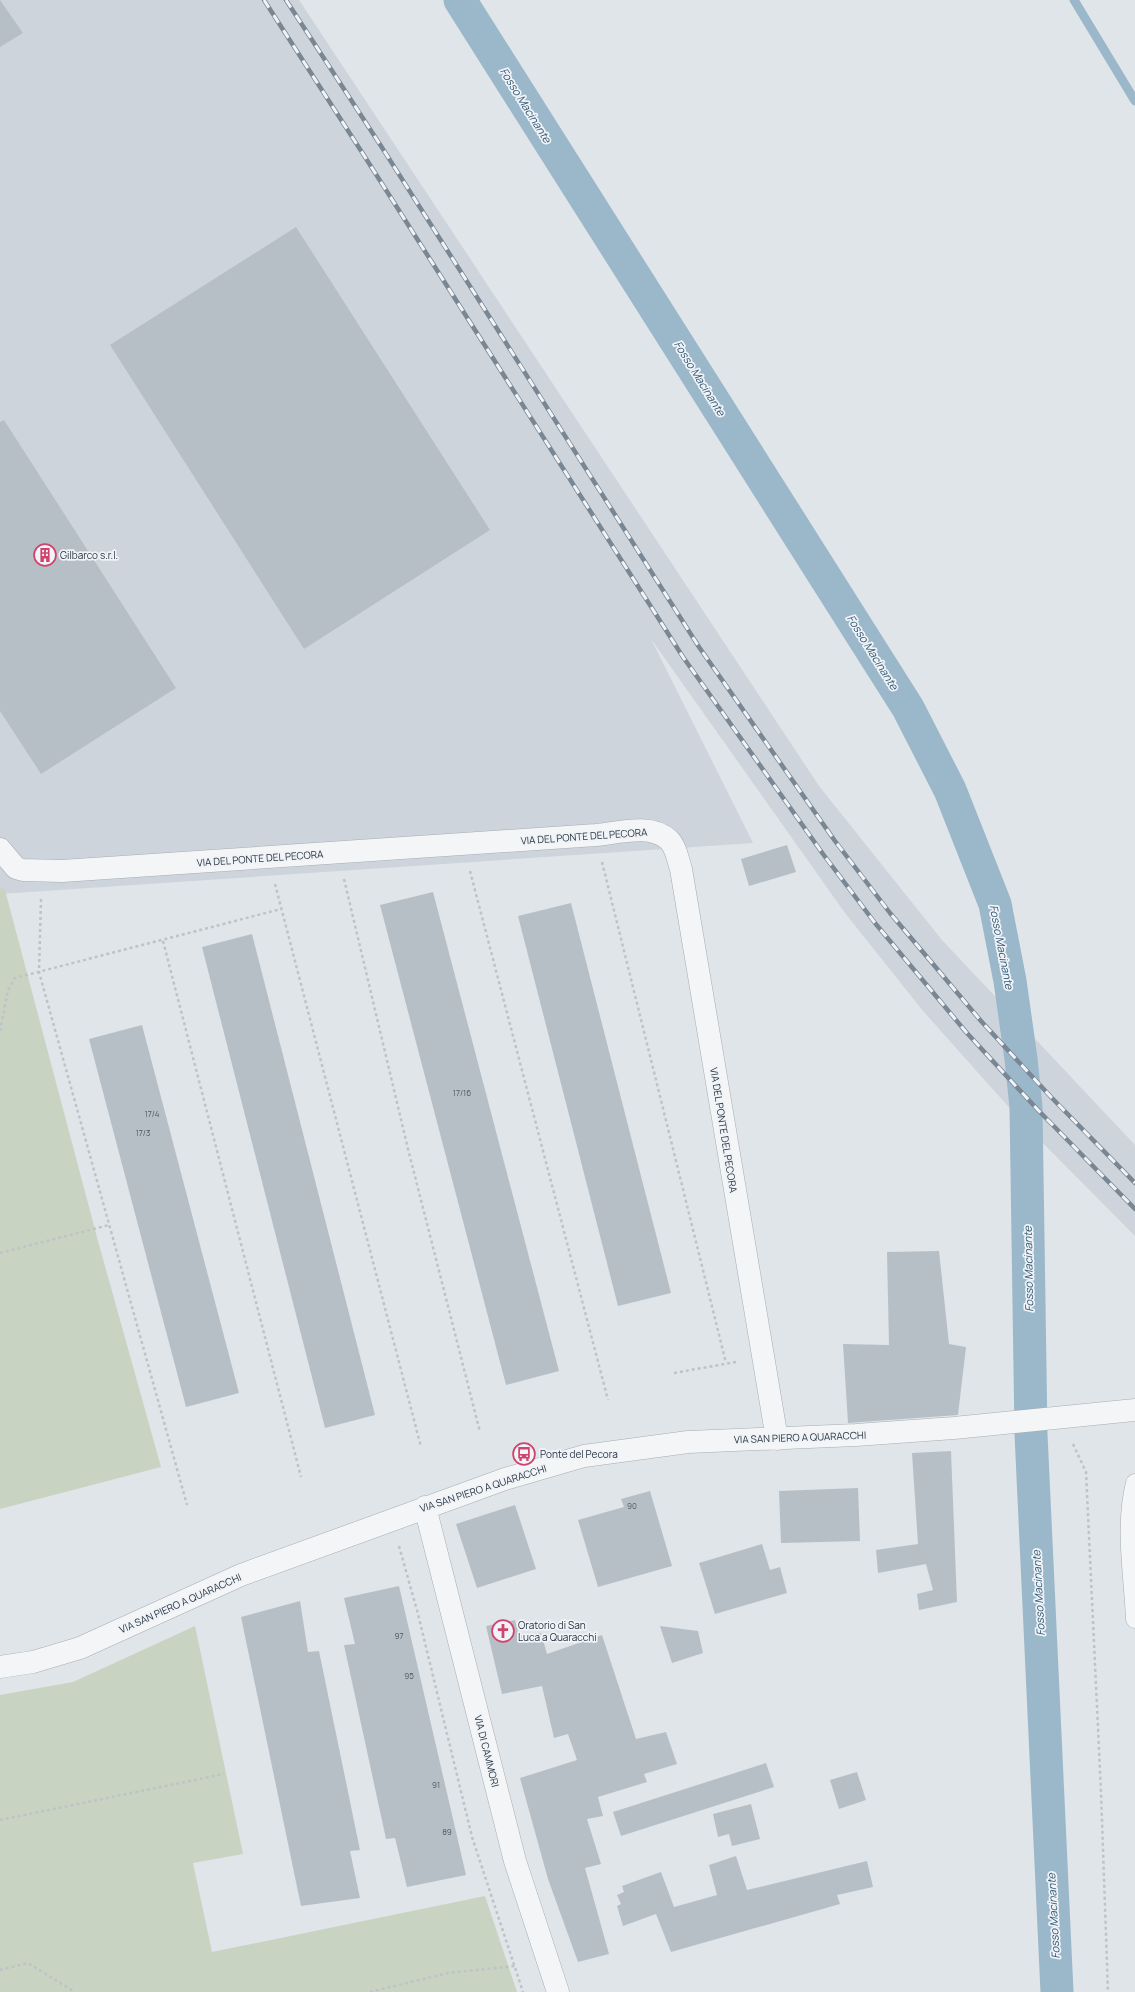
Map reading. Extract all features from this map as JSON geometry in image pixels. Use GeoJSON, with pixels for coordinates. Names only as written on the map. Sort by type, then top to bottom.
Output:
{"type":"FeatureCollection","features":[{"type":"Feature","properties":{"kind":"street","name":"VIA DEL PONTE DEL PECORA"},"geometry":{"type":"LineString","coordinates":[[5,855],[16,868],[23,870],[62,871],[588,836],[647,830],[657,832],[669,841],[675,850],[681,869],[777,1439]]}},
{"type":"Feature","properties":{"kind":"street","name":"VIA SAN PIERO A QUARACCHI"},"geometry":{"type":"LineString","coordinates":[[0,1667],[32,1662],[80,1648],[241,1575],[505,1479],[584,1456],[688,1442],[777,1439],[954,1428],[1128,1410]]}},
{"type":"Feature","properties":{"kind":"street","name":"VIA DI CAMMORI"},"geometry":{"type":"LineString","coordinates":[[425,1507],[515,1861],[558,1992]]}},
{"type":"Feature","properties":{"kind":"lane"},"geometry":{"type":"LineString","coordinates":[[1135,1483],[1131,1508],[1130,1539],[1135,1619]]}},
{"type":"Feature","properties":{"kind":"path"},"geometry":{"type":"LineString","coordinates":[[601,856],[726,1363]]}},
{"type":"Feature","properties":{"kind":"path"},"geometry":{"type":"LineString","coordinates":[[469,865],[608,1400]]}},
{"type":"Feature","properties":{"kind":"path"},"geometry":{"type":"LineString","coordinates":[[342,874],[408,1148],[480,1432]]}},
{"type":"Feature","properties":{"kind":"path"},"geometry":{"type":"LineString","coordinates":[[274,878],[421,1447]]}},
{"type":"Feature","properties":{"kind":"path"},"geometry":{"type":"LineString","coordinates":[[41,894],[39,972],[187,1505]]}},
{"type":"Feature","properties":{"kind":"path"},"geometry":{"type":"LineString","coordinates":[[0,1031],[8,990],[15,978],[163,941],[282,909]]}},
{"type":"Feature","properties":{"kind":"path"},"geometry":{"type":"LineString","coordinates":[[163,941],[301,1477]]}},
{"type":"Feature","properties":{"kind":"path"},"geometry":{"type":"LineString","coordinates":[[0,1253],[109,1225]]}},
{"type":"Feature","properties":{"kind":"path"},"geometry":{"type":"LineString","coordinates":[[674,1373],[726,1363],[763,1360]]}},
{"type":"Feature","properties":{"kind":"path"},"geometry":{"type":"LineString","coordinates":[[1060,1418],[1086,1472],[1101,1784],[1108,1992]]}},
{"type":"Feature","properties":{"kind":"path"},"geometry":{"type":"LineString","coordinates":[[397,1539],[418,1614],[472,1837],[523,1992]]}},
{"type":"Feature","properties":{"kind":"path"},"geometry":{"type":"LineString","coordinates":[[0,1820],[224,1774]]}},
{"type":"Feature","properties":{"kind":"path"},"geometry":{"type":"LineString","coordinates":[[0,1970],[28,1963],[75,1992]]}},
{"type":"Feature","properties":{"kind":"path"},"geometry":{"type":"LineString","coordinates":[[370,1992],[448,1973],[515,1966]]}},
{"type":"Feature","properties":{"kind":"shaded area"},"geometry":{"type":"Polygon","coordinates":[[[0,0],[299,0],[819,786],[942,940],[1135,1145],[1135,1236],[1023,1123],[923,1011],[845,913],[651,639],[753,843],[0,894],[0,0]]]}},
{"type":"Feature","properties":{"kind":"green space"},"geometry":{"type":"Polygon","coordinates":[[[0,888],[5,890],[98,1241],[161,1467],[0,1509],[0,888]]]}},
{"type":"Feature","properties":{"kind":"green space"},"geometry":{"type":"Polygon","coordinates":[[[195,1626],[243,1854],[193,1863],[212,1952],[485,1896],[517,1992],[0,1992],[0,1695],[73,1682],[195,1626]]]}},
{"type":"Feature","properties":{"kind":"building"},"geometry":{"type":"Polygon","coordinates":[[[0,0],[23,33],[0,47],[0,0]]]}},
{"type":"Feature","properties":{"kind":"building"},"geometry":{"type":"Polygon","coordinates":[[[296,227],[490,530],[304,649],[110,345],[296,227]]]}},
{"type":"Feature","properties":{"kind":"building","name":"Gilbarco s.r.l."},"geometry":{"type":"Polygon","coordinates":[[[4,420],[176,688],[41,774],[0,711],[0,422],[4,420]]]}},
{"type":"Feature","properties":{"kind":"building"},"geometry":{"type":"Polygon","coordinates":[[[787,845],[796,872],[749,886],[741,859],[787,845]]]}},
{"type":"Feature","properties":{"kind":"building"},"geometry":{"type":"Polygon","coordinates":[[[433,892],[559,1371],[506,1385],[380,905],[433,892]]]}},
{"type":"Feature","properties":{"kind":"building"},"geometry":{"type":"Polygon","coordinates":[[[571,903],[671,1293],[618,1306],[518,916],[571,903]]]}},
{"type":"Feature","properties":{"kind":"building"},"geometry":{"type":"Polygon","coordinates":[[[252,934],[375,1415],[325,1428],[202,947],[252,934]]]}},
{"type":"Feature","properties":{"kind":"building"},"geometry":{"type":"Polygon","coordinates":[[[142,1025],[239,1393],[186,1407],[89,1039],[142,1025]]]}},
{"type":"Feature","properties":{"kind":"building"},"geometry":{"type":"Polygon","coordinates":[[[939,1251],[949,1344],[966,1347],[958,1415],[848,1423],[843,1344],[889,1345],[887,1252],[939,1251]]]}},
{"type":"Feature","properties":{"kind":"building"},"geometry":{"type":"Polygon","coordinates":[[[951,1451],[957,1602],[919,1610],[917,1594],[933,1590],[926,1564],[878,1573],[876,1550],[918,1544],[912,1453],[951,1451]]]}},
{"type":"Feature","properties":{"kind":"building"},"geometry":{"type":"Polygon","coordinates":[[[858,1488],[860,1541],[781,1543],[779,1491],[858,1488]]]}},
{"type":"Feature","properties":{"kind":"building"},"geometry":{"type":"Polygon","coordinates":[[[650,1491],[672,1566],[598,1587],[578,1520],[624,1507],[621,1499],[650,1491]]]}},
{"type":"Feature","properties":{"kind":"building"},"geometry":{"type":"Polygon","coordinates":[[[515,1505],[536,1569],[477,1588],[456,1524],[515,1505]]]}},
{"type":"Feature","properties":{"kind":"building"},"geometry":{"type":"Polygon","coordinates":[[[762,1544],[770,1570],[780,1567],[787,1593],[715,1614],[699,1563],[762,1544]]]}},
{"type":"Feature","properties":{"kind":"building"},"geometry":{"type":"Polygon","coordinates":[[[399,1586],[466,1875],[407,1887],[395,1838],[386,1839],[344,1645],[355,1644],[344,1598],[399,1586]]]}},
{"type":"Feature","properties":{"kind":"building"},"geometry":{"type":"Polygon","coordinates":[[[300,1601],[308,1652],[319,1651],[360,1850],[350,1851],[360,1898],[301,1906],[241,1617],[300,1601]]]}},
{"type":"Feature","properties":{"kind":"building"},"geometry":{"type":"Polygon","coordinates":[[[515,1620],[519,1636],[541,1633],[547,1654],[602,1635],[636,1739],[666,1732],[677,1764],[644,1774],[647,1782],[598,1797],[603,1816],[587,1819],[601,1864],[585,1868],[609,1954],[578,1962],[548,1879],[520,1778],[577,1760],[568,1734],[554,1738],[542,1686],[502,1694],[486,1626],[515,1620]]]}},
{"type":"Feature","properties":{"kind":"building"},"geometry":{"type":"Polygon","coordinates":[[[660,1626],[698,1631],[703,1653],[672,1663],[660,1626]]]}},
{"type":"Feature","properties":{"kind":"building"},"geometry":{"type":"Polygon","coordinates":[[[766,1763],[774,1787],[621,1836],[613,1812],[766,1763]]]}},
{"type":"Feature","properties":{"kind":"building"},"geometry":{"type":"Polygon","coordinates":[[[857,1772],[866,1800],[839,1809],[830,1780],[857,1772]]]}},
{"type":"Feature","properties":{"kind":"building"},"geometry":{"type":"Polygon","coordinates":[[[751,1804],[760,1839],[732,1846],[729,1834],[718,1837],[713,1814],[751,1804]]]}},
{"type":"Feature","properties":{"kind":"building"},"geometry":{"type":"Polygon","coordinates":[[[736,1856],[747,1890],[867,1861],[873,1887],[837,1895],[840,1904],[671,1952],[656,1914],[623,1926],[617,1906],[621,1904],[617,1895],[624,1892],[622,1886],[661,1872],[674,1907],[717,1895],[709,1865],[736,1856]]]}},
{"type":"Feature","properties":{"kind":"waterway","name":"Fosso Macinante"},"geometry":{"type":"LineString","coordinates":[[460,0],[908,708],[950,790],[995,904],[1010,981],[1026,1107],[1031,1434],[1057,1992]]}},
{"type":"Feature","properties":{"kind":"waterway"},"geometry":{"type":"LineString","coordinates":[[1074,0],[1135,101]]}},
{"type":"Feature","properties":{"kind":"railway"},"geometry":{"type":"LineString","coordinates":[[264,0],[683,657],[823,854],[875,923],[966,1032],[1038,1110],[1135,1209]]}},
{"type":"Feature","properties":{"kind":"railway"},"geometry":{"type":"LineString","coordinates":[[286,0],[381,146],[699,647],[835,841],[890,913],[981,1021],[1051,1097],[1135,1183]]}},
{"type":"Feature","properties":{"kind":"place","name":"Gilbarco s.r.l."},"geometry":{"type":"Point","coordinates":[45,555]}},
{"type":"Feature","properties":{"kind":"place","name":"Ponte del Pecora"},"geometry":{"type":"Point","coordinates":[524,1454]}},
{"type":"Feature","properties":{"kind":"place","name":"Oratorio di San Luca a Quaracchi"},"geometry":{"type":"Point","coordinates":[503,1631]}}]}
